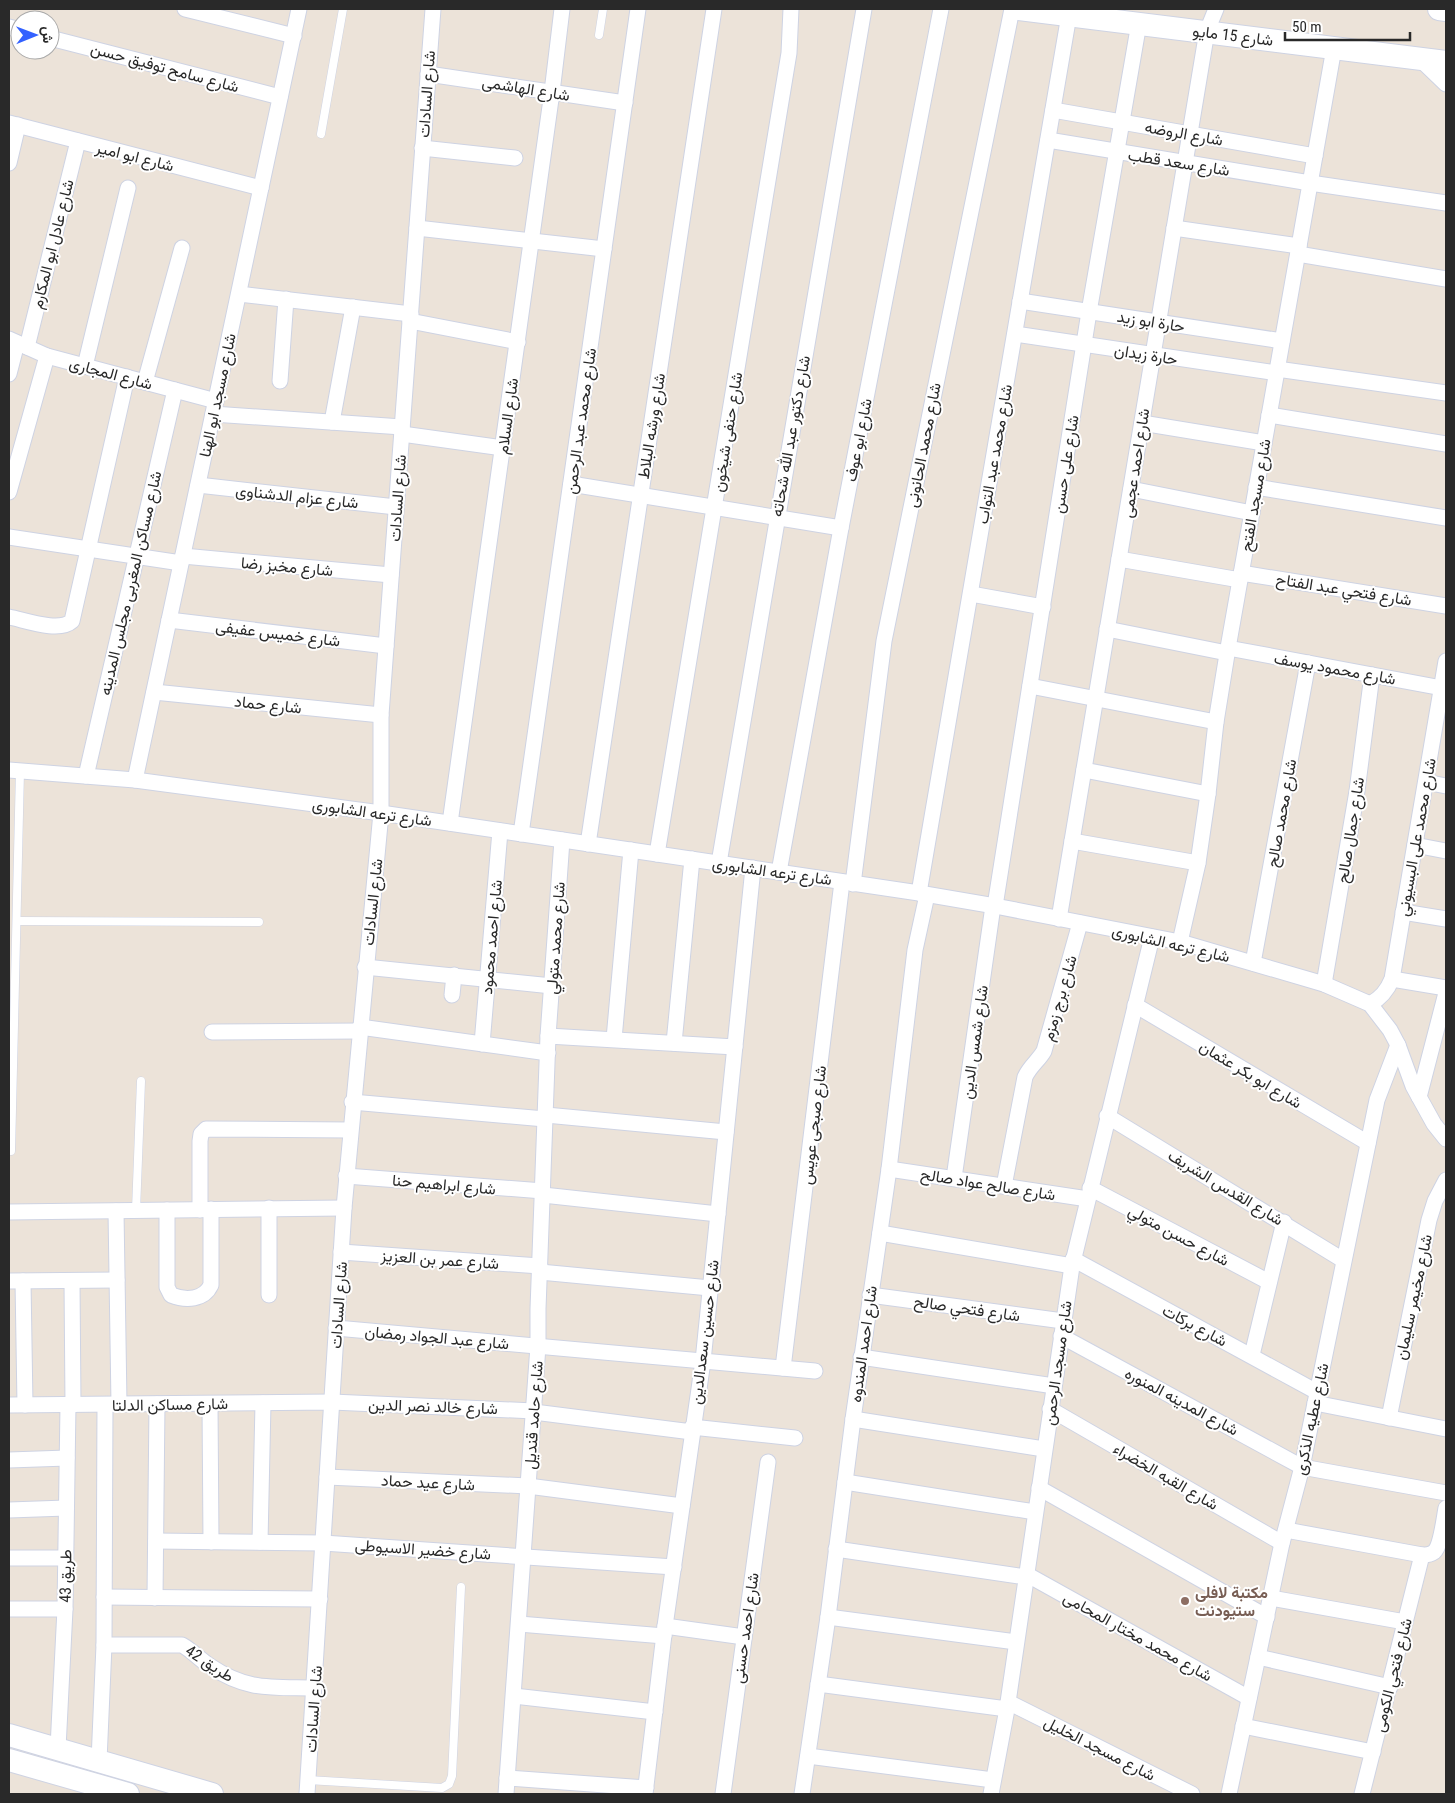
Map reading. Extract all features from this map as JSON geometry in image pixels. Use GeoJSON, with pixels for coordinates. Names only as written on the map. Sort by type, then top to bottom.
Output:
{"type":"FeatureCollection","features":[{"type":"Feature","properties":{"kind":"main road","name":"شارع 15 مايو"},"geometry":{"type":"LineString","coordinates":[[1019,9],[1446,62]]}},
{"type":"Feature","properties":{"kind":"main road"},"geometry":{"type":"LineString","coordinates":[[1439,9],[1446,10]]}},
{"type":"Feature","properties":{"kind":"main road"},"geometry":{"type":"LineString","coordinates":[[9,1735],[212,1794]]}},
{"type":"Feature","properties":{"kind":"main road"},"geometry":{"type":"LineString","coordinates":[[9,1760],[75,1783],[128,1794]]}},
{"type":"Feature","properties":{"kind":"street"},"geometry":{"type":"LineString","coordinates":[[185,9],[217,13],[294,36]]}},
{"type":"Feature","properties":{"kind":"street","name":"شارع مسجد ابو الهنا"},"geometry":{"type":"LineString","coordinates":[[135,780],[299,9]]}},
{"type":"Feature","properties":{"kind":"street","name":"شارع السادات"},"geometry":{"type":"LineString","coordinates":[[308,1787],[346,1176],[381,813],[381,715],[432,9]]}},
{"type":"Feature","properties":{"kind":"street","name":"شارع السلام"},"geometry":{"type":"LineString","coordinates":[[450,823],[532,241],[562,9]]}},
{"type":"Feature","properties":{"kind":"street","name":"شارع محمد عبد الرحمن"},"geometry":{"type":"LineString","coordinates":[[521,834],[638,9]]}},
{"type":"Feature","properties":{"kind":"street","name":"شارع ورشه البلاط"},"geometry":{"type":"LineString","coordinates":[[588,844],[714,9]]}},
{"type":"Feature","properties":{"kind":"street","name":"شارع حنفى شيخون"},"geometry":{"type":"LineString","coordinates":[[657,854],[789,53],[791,9]]}},
{"type":"Feature","properties":{"kind":"street","name":"شارع دكتور عبد الله شحاته"},"geometry":{"type":"LineString","coordinates":[[719,863],[776,518],[864,9]]}},
{"type":"Feature","properties":{"kind":"street","name":"شارع ابو عوف"},"geometry":{"type":"LineString","coordinates":[[780,872],[840,528],[941,9]]}},
{"type":"Feature","properties":{"kind":"street","name":"شارع محمد الحانونى"},"geometry":{"type":"LineString","coordinates":[[847,883],[884,641],[1012,9]]}},
{"type":"Feature","properties":{"kind":"street","name":"شارع احمد عجمى"},"geometry":{"type":"LineString","coordinates":[[1059,919],[1207,31],[1216,9]]}},
{"type":"Feature","properties":{"kind":"street","name":"شارع محمد عبد التواب"},"geometry":{"type":"LineString","coordinates":[[923,894],[971,594],[1069,15]]}},
{"type":"Feature","properties":{"kind":"street","name":"شارع على حسن"},"geometry":{"type":"LineString","coordinates":[[994,906],[1089,312],[1139,23]]}},
{"type":"Feature","properties":{"kind":"street","name":"شارع سامح توفيق حسن"},"geometry":{"type":"LineString","coordinates":[[60,41],[280,97]]}},
{"type":"Feature","properties":{"kind":"street","name":"شارع مسجد الفتح"},"geometry":{"type":"LineString","coordinates":[[1180,942],[1198,863],[1227,651],[1334,48]]}},
{"type":"Feature","properties":{"kind":"street"},"geometry":{"type":"LineString","coordinates":[[1420,59],[1446,84]]}},
{"type":"Feature","properties":{"kind":"street","name":"شارع الهاشمى"},"geometry":{"type":"LineString","coordinates":[[428,74],[625,103]]}},
{"type":"Feature","properties":{"kind":"street","name":"شارع الروضه"},"geometry":{"type":"LineString","coordinates":[[1053,110],[1315,156]]}},
{"type":"Feature","properties":{"kind":"street"},"geometry":{"type":"LineString","coordinates":[[9,163],[14,124]]}},
{"type":"Feature","properties":{"kind":"street","name":"شارع ابو امير"},"geometry":{"type":"LineString","coordinates":[[14,124],[261,188]]}},
{"type":"Feature","properties":{"kind":"street","name":"شارع سعد قطب"},"geometry":{"type":"LineString","coordinates":[[1048,140],[1310,183],[1446,203]]}},
{"type":"Feature","properties":{"kind":"street","name":"شارع عادل ابو المكارم"},"geometry":{"type":"LineString","coordinates":[[9,374],[78,141]]}},
{"type":"Feature","properties":{"kind":"street"},"geometry":{"type":"LineString","coordinates":[[422,148],[515,158]]}},
{"type":"Feature","properties":{"kind":"street"},"geometry":{"type":"LineString","coordinates":[[85,366],[128,188]]}},
{"type":"Feature","properties":{"kind":"street"},"geometry":{"type":"LineString","coordinates":[[416,228],[604,249]]}},
{"type":"Feature","properties":{"kind":"street"},"geometry":{"type":"LineString","coordinates":[[1174,228],[1446,279]]}},
{"type":"Feature","properties":{"kind":"street"},"geometry":{"type":"LineString","coordinates":[[145,382],[182,248]]}},
{"type":"Feature","properties":{"kind":"street"},"geometry":{"type":"LineString","coordinates":[[238,294],[353,307],[410,317],[518,342]]}},
{"type":"Feature","properties":{"kind":"street"},"geometry":{"type":"LineString","coordinates":[[280,381],[286,299]]}},
{"type":"Feature","properties":{"kind":"street","name":"حارة ابو زيد"},"geometry":{"type":"LineString","coordinates":[[1020,301],[1282,341]]}},
{"type":"Feature","properties":{"kind":"street"},"geometry":{"type":"LineString","coordinates":[[332,422],[353,307]]}},
{"type":"Feature","properties":{"kind":"street","name":"حارة زيدان"},"geometry":{"type":"LineString","coordinates":[[1015,334],[1153,355],[1446,393]]}},
{"type":"Feature","properties":{"kind":"street","name":"شارع المجارى"},"geometry":{"type":"LineString","coordinates":[[18,343],[46,356],[175,390],[214,408],[402,430],[503,448]]}},
{"type":"Feature","properties":{"kind":"street"},"geometry":{"type":"LineString","coordinates":[[9,492],[46,356]]}},
{"type":"Feature","properties":{"kind":"street"},"geometry":{"type":"LineString","coordinates":[[9,617],[57,627],[65,626],[72,621],[127,378]]}},
{"type":"Feature","properties":{"kind":"street","name":"شارع مساكن المغربى مجلس المدينه"},"geometry":{"type":"LineString","coordinates":[[86,776],[175,390]]}},
{"type":"Feature","properties":{"kind":"street"},"geometry":{"type":"LineString","coordinates":[[1269,415],[1446,444]]}},
{"type":"Feature","properties":{"kind":"street"},"geometry":{"type":"LineString","coordinates":[[1142,423],[1264,443]]}},
{"type":"Feature","properties":{"kind":"street"},"geometry":{"type":"LineString","coordinates":[[571,484],[840,528]]}},
{"type":"Feature","properties":{"kind":"street","name":"شارع عزام الدشناوى"},"geometry":{"type":"LineString","coordinates":[[198,485],[396,507]]}},
{"type":"Feature","properties":{"kind":"street"},"geometry":{"type":"LineString","coordinates":[[1256,487],[1446,518]]}},
{"type":"Feature","properties":{"kind":"street"},"geometry":{"type":"LineString","coordinates":[[1131,489],[1252,513]]}},
{"type":"Feature","properties":{"kind":"street","name":"شارع مخبز رضا"},"geometry":{"type":"LineString","coordinates":[[9,537],[137,556],[392,576]]}},
{"type":"Feature","properties":{"kind":"street","name":"شارع فتحي عبد الفتاح"},"geometry":{"type":"LineString","coordinates":[[1119,559],[1446,606]]}},
{"type":"Feature","properties":{"kind":"street"},"geometry":{"type":"LineString","coordinates":[[971,594],[1043,607]]}},
{"type":"Feature","properties":{"kind":"street","name":"شارع خميس عفيفى"},"geometry":{"type":"LineString","coordinates":[[169,620],[386,646]]}},
{"type":"Feature","properties":{"kind":"street","name":"شارع محمود يوسف"},"geometry":{"type":"LineString","coordinates":[[1107,629],[1442,688]]}},
{"type":"Feature","properties":{"kind":"street","name":"شارع محمد على البسيوني"},"geometry":{"type":"LineString","coordinates":[[1370,1004],[1380,999],[1388,990],[1392,979],[1426,782],[1441,720],[1442,688],[1446,661]]}},
{"type":"Feature","properties":{"kind":"street","name":"شارع محمد صالح"},"geometry":{"type":"LineString","coordinates":[[1254,963],[1308,663]]}},
{"type":"Feature","properties":{"kind":"street","name":"شارع جمال صالح"},"geometry":{"type":"LineString","coordinates":[[1324,984],[1358,781],[1372,675]]}},
{"type":"Feature","properties":{"kind":"street"},"geometry":{"type":"LineString","coordinates":[[1030,686],[1216,722]]}},
{"type":"Feature","properties":{"kind":"street","name":"شارع حماد"},"geometry":{"type":"LineString","coordinates":[[154,692],[381,715]]}},
{"type":"Feature","properties":{"kind":"street"},"geometry":{"type":"LineString","coordinates":[[1084,770],[1208,794]]}},
{"type":"Feature","properties":{"kind":"street","name":"شارع ترعه الشابورى"},"geometry":{"type":"LineString","coordinates":[[14,771],[135,780],[450,823],[923,894],[1180,942],[1324,984],[1370,1004],[1390,1030],[1398,1045],[1413,1086],[1434,1124],[1446,1139]]}},
{"type":"Feature","properties":{"kind":"street"},"geometry":{"type":"LineString","coordinates":[[1426,782],[1446,786]]}},
{"type":"Feature","properties":{"kind":"street","name":"شارع احمد محمود"},"geometry":{"type":"LineString","coordinates":[[482,1044],[500,831]]}},
{"type":"Feature","properties":{"kind":"street","name":"شارع محمد متولي"},"geometry":{"type":"LineString","coordinates":[[548,1036],[562,840]]}},
{"type":"Feature","properties":{"kind":"street"},"geometry":{"type":"LineString","coordinates":[[1072,841],[1198,863]]}},
{"type":"Feature","properties":{"kind":"street"},"geometry":{"type":"LineString","coordinates":[[1415,845],[1446,851]]}},
{"type":"Feature","properties":{"kind":"street"},"geometry":{"type":"LineString","coordinates":[[614,1039],[631,850]]}},
{"type":"Feature","properties":{"kind":"street"},"geometry":{"type":"LineString","coordinates":[[674,1043],[692,860]]}},
{"type":"Feature","properties":{"kind":"street","name":"شارع حسين سعدالدين"},"geometry":{"type":"LineString","coordinates":[[645,1791],[692,1430],[703,1361],[753,868]]}},
{"type":"Feature","properties":{"kind":"street","name":"شارع صبحى عويس"},"geometry":{"type":"LineString","coordinates":[[783,1368],[847,883]]}},
{"type":"Feature","properties":{"kind":"street","name":"شارع احمد المندوه"},"geometry":{"type":"LineString","coordinates":[[802,1794],[828,1617],[861,1357],[889,1168],[923,894]]}},
{"type":"Feature","properties":{"kind":"street","name":"شارع شمس الدين"},"geometry":{"type":"LineString","coordinates":[[954,1178],[994,906]]}},
{"type":"Feature","properties":{"kind":"street"},"geometry":{"type":"LineString","coordinates":[[1403,912],[1446,919]]}},
{"type":"Feature","properties":{"kind":"street","name":"شارع برج زمزم"},"geometry":{"type":"LineString","coordinates":[[1004,1186],[1025,1077],[1031,1066],[1041,1057],[1044,1051],[1080,923]]}},
{"type":"Feature","properties":{"kind":"street","name":"شارع مسجد الرحمن"},"geometry":{"type":"LineString","coordinates":[[992,1787],[1008,1706],[1072,1262],[1152,937]]}},
{"type":"Feature","properties":{"kind":"street"},"geometry":{"type":"LineString","coordinates":[[366,967],[552,986]]}},
{"type":"Feature","properties":{"kind":"street"},"geometry":{"type":"LineString","coordinates":[[452,996],[454,975]]}},
{"type":"Feature","properties":{"kind":"street"},"geometry":{"type":"LineString","coordinates":[[1392,979],[1446,988]]}},
{"type":"Feature","properties":{"kind":"street"},"geometry":{"type":"LineString","coordinates":[[1419,1097],[1446,993]]}},
{"type":"Feature","properties":{"kind":"street","name":"شارع ابو بكر عثمان"},"geometry":{"type":"LineString","coordinates":[[1134,1005],[1368,1144]]}},
{"type":"Feature","properties":{"kind":"street"},"geometry":{"type":"LineString","coordinates":[[212,1032],[359,1029],[548,1053]]}},
{"type":"Feature","properties":{"kind":"street"},"geometry":{"type":"LineString","coordinates":[[548,1036],[735,1047]]}},
{"type":"Feature","properties":{"kind":"street","name":"شارع حامد قنديل"},"geometry":{"type":"LineString","coordinates":[[506,1794],[538,1346],[548,1036]]}},
{"type":"Feature","properties":{"kind":"street","name":"شارع عطيه الذكرى"},"geometry":{"type":"LineString","coordinates":[[1229,1794],[1284,1536],[1302,1466],[1377,1100],[1398,1045]]}},
{"type":"Feature","properties":{"kind":"street"},"geometry":{"type":"LineString","coordinates":[[352,1102],[726,1132]]}},
{"type":"Feature","properties":{"kind":"street","name":"شارع القدس الشريف"},"geometry":{"type":"LineString","coordinates":[[1107,1116],[1344,1260]]}},
{"type":"Feature","properties":{"kind":"street"},"geometry":{"type":"LineString","coordinates":[[167,1210],[167,1287],[171,1295],[178,1298],[202,1297],[208,1292],[212,1277],[201,1134],[206,1129],[213,1128],[350,1130]]}},
{"type":"Feature","properties":{"kind":"street","name":"شارع صالح عواد صالح"},"geometry":{"type":"LineString","coordinates":[[889,1168],[1004,1186],[1089,1193]]}},
{"type":"Feature","properties":{"kind":"street","name":"شارع ابراهيم حنا"},"geometry":{"type":"LineString","coordinates":[[346,1176],[543,1193],[718,1214]]}},
{"type":"Feature","properties":{"kind":"street","name":"شارع مخيمر سليمان"},"geometry":{"type":"LineString","coordinates":[[1388,1418],[1429,1220],[1435,1201],[1446,1180]]}},
{"type":"Feature","properties":{"kind":"street","name":"شارع حسن متولي"},"geometry":{"type":"LineString","coordinates":[[1089,1193],[1269,1282]]}},
{"type":"Feature","properties":{"kind":"street"},"geometry":{"type":"LineString","coordinates":[[268,1295],[269,1208]]}},
{"type":"Feature","properties":{"kind":"street"},"geometry":{"type":"LineString","coordinates":[[9,1212],[344,1208]]}},
{"type":"Feature","properties":{"kind":"street"},"geometry":{"type":"LineString","coordinates":[[99,1761],[117,1280],[116,1210]]}},
{"type":"Feature","properties":{"kind":"street"},"geometry":{"type":"LineString","coordinates":[[1252,1355],[1284,1222]]}},
{"type":"Feature","properties":{"kind":"street","name":"شارع بركات"},"geometry":{"type":"LineString","coordinates":[[880,1233],[1072,1262],[1252,1355],[1316,1398],[1388,1418],[1446,1429]]}},
{"type":"Feature","properties":{"kind":"street","name":"شارع عمر بن العزيز"},"geometry":{"type":"LineString","coordinates":[[341,1252],[540,1269],[710,1288]]}},
{"type":"Feature","properties":{"kind":"street"},"geometry":{"type":"LineString","coordinates":[[25,1405],[16,1281],[117,1280]]}},
{"type":"Feature","properties":{"kind":"street","name":"طريق 43"},"geometry":{"type":"LineString","coordinates":[[58,1748],[64,1609],[67,1458],[71,1405],[72,1281]]}},
{"type":"Feature","properties":{"kind":"street","name":"شارع فتحي صالح"},"geometry":{"type":"LineString","coordinates":[[870,1295],[1063,1321]]}},
{"type":"Feature","properties":{"kind":"street","name":"شارع عبد الجواد رمضان"},"geometry":{"type":"LineString","coordinates":[[336,1328],[815,1372]]}},
{"type":"Feature","properties":{"kind":"street","name":"شارع المدينه المنوره"},"geometry":{"type":"LineString","coordinates":[[1061,1336],[1302,1466],[1446,1493]]}},
{"type":"Feature","properties":{"kind":"street"},"geometry":{"type":"LineString","coordinates":[[861,1357],[1054,1386]]}},
{"type":"Feature","properties":{"kind":"street","name":"شارع مساكن الدلتا"},"geometry":{"type":"LineString","coordinates":[[9,1406],[332,1402]]}},
{"type":"Feature","properties":{"kind":"street","name":"شارع خالد نصر الدين"},"geometry":{"type":"LineString","coordinates":[[332,1402],[534,1412],[692,1430],[796,1438]]}},
{"type":"Feature","properties":{"kind":"street"},"geometry":{"type":"LineString","coordinates":[[260,1542],[263,1403]]}},
{"type":"Feature","properties":{"kind":"street"},"geometry":{"type":"LineString","coordinates":[[155,1598],[157,1404]]}},
{"type":"Feature","properties":{"kind":"street"},"geometry":{"type":"LineString","coordinates":[[210,1404],[211,1542]]}},
{"type":"Feature","properties":{"kind":"street","name":"شارع القبه الخضراء"},"geometry":{"type":"LineString","coordinates":[[1050,1409],[1284,1536],[1422,1555]]}},
{"type":"Feature","properties":{"kind":"street"},"geometry":{"type":"LineString","coordinates":[[853,1419],[1044,1449]]}},
{"type":"Feature","properties":{"kind":"street"},"geometry":{"type":"LineString","coordinates":[[9,1460],[67,1458]]}},
{"type":"Feature","properties":{"kind":"street","name":"شارع احمد حسنى"},"geometry":{"type":"LineString","coordinates":[[723,1794],[768,1462]]}},
{"type":"Feature","properties":{"kind":"street","name":"شارع عيد حماد"},"geometry":{"type":"LineString","coordinates":[[327,1477],[528,1486],[682,1506]]}},
{"type":"Feature","properties":{"kind":"street"},"geometry":{"type":"LineString","coordinates":[[845,1482],[1036,1512]]}},
{"type":"Feature","properties":{"kind":"street"},"geometry":{"type":"LineString","coordinates":[[1039,1488],[1266,1617]]}},
{"type":"Feature","properties":{"kind":"street"},"geometry":{"type":"LineString","coordinates":[[9,1510],[66,1508]]}},
{"type":"Feature","properties":{"kind":"street"},"geometry":{"type":"LineString","coordinates":[[1422,1555],[1434,1552],[1438,1546],[1446,1508]]}},
{"type":"Feature","properties":{"kind":"street","name":"شارع خضير الاسيوطى"},"geometry":{"type":"LineString","coordinates":[[156,1541],[323,1543],[523,1555],[674,1567]]}},
{"type":"Feature","properties":{"kind":"street"},"geometry":{"type":"LineString","coordinates":[[836,1549],[1026,1576]]}},
{"type":"Feature","properties":{"kind":"street","name":"شارع فتحي الكومى"},"geometry":{"type":"LineString","coordinates":[[1362,1794],[1422,1555]]}},
{"type":"Feature","properties":{"kind":"street"},"geometry":{"type":"LineString","coordinates":[[9,1558],[65,1558]]}},
{"type":"Feature","properties":{"kind":"street","name":"شارع محمد مختار المحامى"},"geometry":{"type":"LineString","coordinates":[[1026,1576],[1249,1698]]}},
{"type":"Feature","properties":{"kind":"street"},"geometry":{"type":"LineString","coordinates":[[104,1597],[320,1598]]}},
{"type":"Feature","properties":{"kind":"street"},"geometry":{"type":"LineString","coordinates":[[1271,1598],[1405,1622]]}},
{"type":"Feature","properties":{"kind":"street"},"geometry":{"type":"LineString","coordinates":[[9,1609],[64,1609]]}},
{"type":"Feature","properties":{"kind":"street"},"geometry":{"type":"LineString","coordinates":[[828,1617],[1016,1642]]}},
{"type":"Feature","properties":{"kind":"street"},"geometry":{"type":"LineString","coordinates":[[519,1624],[744,1637]]}},
{"type":"Feature","properties":{"kind":"street","name":"طريق 42"},"geometry":{"type":"LineString","coordinates":[[104,1645],[182,1645],[190,1649],[207,1665],[229,1678],[244,1684],[259,1687],[314,1688]]}},
{"type":"Feature","properties":{"kind":"street"},"geometry":{"type":"LineString","coordinates":[[1258,1657],[1390,1686]]}},
{"type":"Feature","properties":{"kind":"street","name":"شارع مسجد الخليل"},"geometry":{"type":"LineString","coordinates":[[818,1684],[1008,1706],[1192,1794]]}},
{"type":"Feature","properties":{"kind":"street"},"geometry":{"type":"LineString","coordinates":[[514,1696],[655,1712]]}},
{"type":"Feature","properties":{"kind":"street"},"geometry":{"type":"LineString","coordinates":[[1243,1726],[1373,1752]]}},
{"type":"Feature","properties":{"kind":"street"},"geometry":{"type":"LineString","coordinates":[[808,1756],[992,1787]]}},
{"type":"Feature","properties":{"kind":"street"},"geometry":{"type":"LineString","coordinates":[[507,1778],[645,1791]]}},
{"type":"Feature","properties":{"kind":"lane"},"geometry":{"type":"LineString","coordinates":[[321,134],[343,9]]}},
{"type":"Feature","properties":{"kind":"lane"},"geometry":{"type":"LineString","coordinates":[[599,35],[603,9]]}},
{"type":"Feature","properties":{"kind":"lane"},"geometry":{"type":"LineString","coordinates":[[12,1151],[17,921],[14,771]]}},
{"type":"Feature","properties":{"kind":"lane"},"geometry":{"type":"LineString","coordinates":[[17,921],[259,922]]}},
{"type":"Feature","properties":{"kind":"lane"},"geometry":{"type":"LineString","coordinates":[[136,1210],[141,1081]]}},
{"type":"Feature","properties":{"kind":"lane"},"geometry":{"type":"LineString","coordinates":[[308,1787],[442,1788],[449,1784],[452,1776],[461,1587]]}},
{"type":"Feature","properties":{"kind":"place","name":"مكتبة لافلى ستيودنت"},"geometry":{"type":"Point","coordinates":[1185,1601]}}]}
